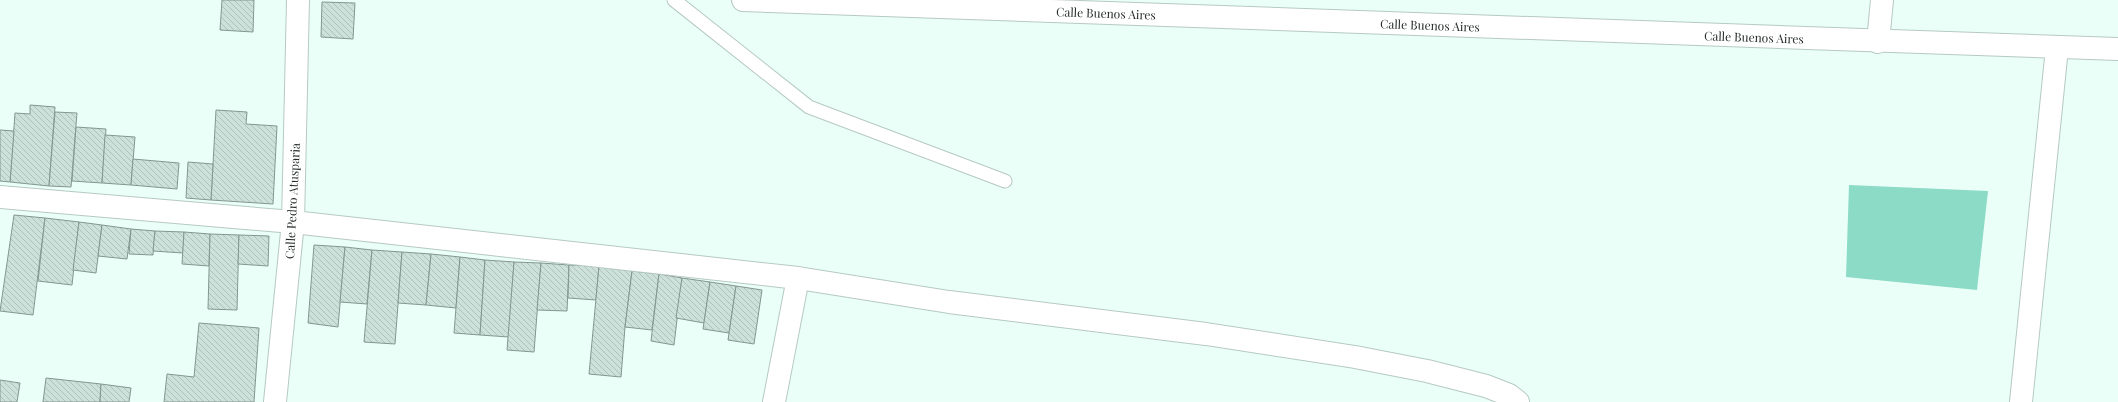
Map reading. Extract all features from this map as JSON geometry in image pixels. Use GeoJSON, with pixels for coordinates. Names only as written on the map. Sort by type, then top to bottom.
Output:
{"type":"FeatureCollection","features":[{"type":"Feature","properties":{"kind":"street","name":"Calle Pedro Atusparia"},"geometry":{"type":"LineString","coordinates":[[275,402],[293,222],[298,0]]}},
{"type":"Feature","properties":{"kind":"street","name":"Calle Buenos Aires"},"geometry":{"type":"LineString","coordinates":[[742,0],[1878,42],[2118,49]]}},
{"type":"Feature","properties":{"kind":"street"},"geometry":{"type":"LineString","coordinates":[[1878,42],[1882,0]]}},
{"type":"Feature","properties":{"kind":"street"},"geometry":{"type":"LineString","coordinates":[[2021,402],[2057,48]]}},
{"type":"Feature","properties":{"kind":"street"},"geometry":{"type":"LineString","coordinates":[[0,197],[293,222],[798,278],[949,302],[1206,334],[1355,357],[1427,371],[1486,386],[1509,395],[1518,402]]}},
{"type":"Feature","properties":{"kind":"street"},"geometry":{"type":"LineString","coordinates":[[774,402],[798,278]]}},
{"type":"Feature","properties":{"kind":"lane"},"geometry":{"type":"LineString","coordinates":[[674,0],[809,107],[1005,181]]}},
{"type":"Feature","properties":{"kind":"green space"},"geometry":{"type":"Polygon","coordinates":[[[1849,185],[1988,191],[1977,290],[1846,277],[1849,185]]]}},
{"type":"Feature","properties":{"kind":"building"},"geometry":{"type":"Polygon","coordinates":[[[222,0],[254,0],[253,32],[220,30],[222,0]]]}},
{"type":"Feature","properties":{"kind":"building"},"geometry":{"type":"Polygon","coordinates":[[[322,2],[355,3],[353,39],[321,37],[322,2]]]}},
{"type":"Feature","properties":{"kind":"building"},"geometry":{"type":"Polygon","coordinates":[[[30,105],[55,107],[49,186],[10,182],[15,113],[30,114],[30,105]]]}},
{"type":"Feature","properties":{"kind":"building"},"geometry":{"type":"Polygon","coordinates":[[[216,110],[247,112],[246,124],[277,126],[273,204],[211,200],[216,110]]]}},
{"type":"Feature","properties":{"kind":"building"},"geometry":{"type":"Polygon","coordinates":[[[55,112],[77,113],[71,187],[49,186],[55,112]]]}},
{"type":"Feature","properties":{"kind":"building"},"geometry":{"type":"Polygon","coordinates":[[[76,127],[106,129],[102,183],[72,181],[76,127]]]}},
{"type":"Feature","properties":{"kind":"building"},"geometry":{"type":"Polygon","coordinates":[[[0,130],[14,131],[10,182],[0,181],[0,130]]]}},
{"type":"Feature","properties":{"kind":"building"},"geometry":{"type":"Polygon","coordinates":[[[105,135],[135,137],[131,185],[102,183],[105,135]]]}},
{"type":"Feature","properties":{"kind":"building"},"geometry":{"type":"Polygon","coordinates":[[[133,159],[179,163],[177,189],[131,185],[133,159]]]}},
{"type":"Feature","properties":{"kind":"building"},"geometry":{"type":"Polygon","coordinates":[[[188,162],[213,164],[211,200],[186,198],[188,162]]]}},
{"type":"Feature","properties":{"kind":"building"},"geometry":{"type":"Polygon","coordinates":[[[14,215],[45,218],[33,315],[0,311],[14,215]]]}},
{"type":"Feature","properties":{"kind":"building"},"geometry":{"type":"Polygon","coordinates":[[[45,218],[79,222],[72,285],[38,281],[45,218]]]}},
{"type":"Feature","properties":{"kind":"building"},"geometry":{"type":"Polygon","coordinates":[[[79,222],[102,225],[96,273],[73,270],[79,222]]]}},
{"type":"Feature","properties":{"kind":"building"},"geometry":{"type":"Polygon","coordinates":[[[102,225],[131,229],[127,259],[98,256],[102,225]]]}},
{"type":"Feature","properties":{"kind":"building"},"geometry":{"type":"Polygon","coordinates":[[[131,229],[155,231],[153,255],[129,254],[131,229]]]}},
{"type":"Feature","properties":{"kind":"building"},"geometry":{"type":"Polygon","coordinates":[[[155,231],[184,232],[183,253],[153,251],[155,231]]]}},
{"type":"Feature","properties":{"kind":"building"},"geometry":{"type":"Polygon","coordinates":[[[184,232],[210,234],[209,266],[182,264],[184,232]]]}},
{"type":"Feature","properties":{"kind":"building"},"geometry":{"type":"Polygon","coordinates":[[[210,234],[239,235],[237,310],[208,309],[210,234]]]}},
{"type":"Feature","properties":{"kind":"building"},"geometry":{"type":"Polygon","coordinates":[[[239,235],[269,236],[268,266],[238,264],[239,235]]]}},
{"type":"Feature","properties":{"kind":"building"},"geometry":{"type":"Polygon","coordinates":[[[314,245],[345,247],[338,327],[308,323],[314,245]]]}},
{"type":"Feature","properties":{"kind":"building"},"geometry":{"type":"Polygon","coordinates":[[[345,247],[372,250],[367,304],[340,302],[345,247]]]}},
{"type":"Feature","properties":{"kind":"building"},"geometry":{"type":"Polygon","coordinates":[[[372,250],[402,252],[395,344],[364,342],[372,250]]]}},
{"type":"Feature","properties":{"kind":"building"},"geometry":{"type":"Polygon","coordinates":[[[402,252],[431,254],[426,305],[398,303],[402,252]]]}},
{"type":"Feature","properties":{"kind":"building"},"geometry":{"type":"Polygon","coordinates":[[[431,254],[460,257],[456,308],[426,305],[431,254]]]}},
{"type":"Feature","properties":{"kind":"building"},"geometry":{"type":"Polygon","coordinates":[[[460,257],[485,260],[480,335],[454,333],[460,257]]]}},
{"type":"Feature","properties":{"kind":"building"},"geometry":{"type":"Polygon","coordinates":[[[485,260],[514,262],[509,337],[480,335],[485,260]]]}},
{"type":"Feature","properties":{"kind":"building"},"geometry":{"type":"Polygon","coordinates":[[[514,262],[541,263],[534,352],[507,350],[514,262]]]}},
{"type":"Feature","properties":{"kind":"building"},"geometry":{"type":"Polygon","coordinates":[[[541,263],[569,265],[567,311],[537,310],[541,263]]]}},
{"type":"Feature","properties":{"kind":"building"},"geometry":{"type":"Polygon","coordinates":[[[569,265],[599,266],[596,300],[568,298],[569,265]]]}},
{"type":"Feature","properties":{"kind":"building"},"geometry":{"type":"Polygon","coordinates":[[[599,266],[632,271],[621,377],[589,374],[599,266]]]}},
{"type":"Feature","properties":{"kind":"building"},"geometry":{"type":"Polygon","coordinates":[[[632,271],[659,274],[652,330],[625,327],[632,271]]]}},
{"type":"Feature","properties":{"kind":"building"},"geometry":{"type":"Polygon","coordinates":[[[659,274],[682,278],[674,345],[651,341],[659,274]]]}},
{"type":"Feature","properties":{"kind":"building"},"geometry":{"type":"Polygon","coordinates":[[[682,278],[710,282],[704,323],[676,318],[682,278]]]}},
{"type":"Feature","properties":{"kind":"building"},"geometry":{"type":"Polygon","coordinates":[[[710,282],[736,286],[729,333],[703,329],[710,282]]]}},
{"type":"Feature","properties":{"kind":"building"},"geometry":{"type":"Polygon","coordinates":[[[736,286],[762,290],[754,344],[728,340],[736,286]]]}},
{"type":"Feature","properties":{"kind":"building"},"geometry":{"type":"Polygon","coordinates":[[[199,323],[259,328],[254,402],[164,402],[167,374],[194,377],[199,323]]]}},
{"type":"Feature","properties":{"kind":"building"},"geometry":{"type":"Polygon","coordinates":[[[46,378],[101,384],[100,402],[43,402],[46,378]]]}},
{"type":"Feature","properties":{"kind":"building"},"geometry":{"type":"Polygon","coordinates":[[[0,380],[20,383],[17,402],[0,402],[0,380]]]}},
{"type":"Feature","properties":{"kind":"building"},"geometry":{"type":"Polygon","coordinates":[[[101,384],[131,388],[129,402],[100,402],[101,384]]]}}]}
